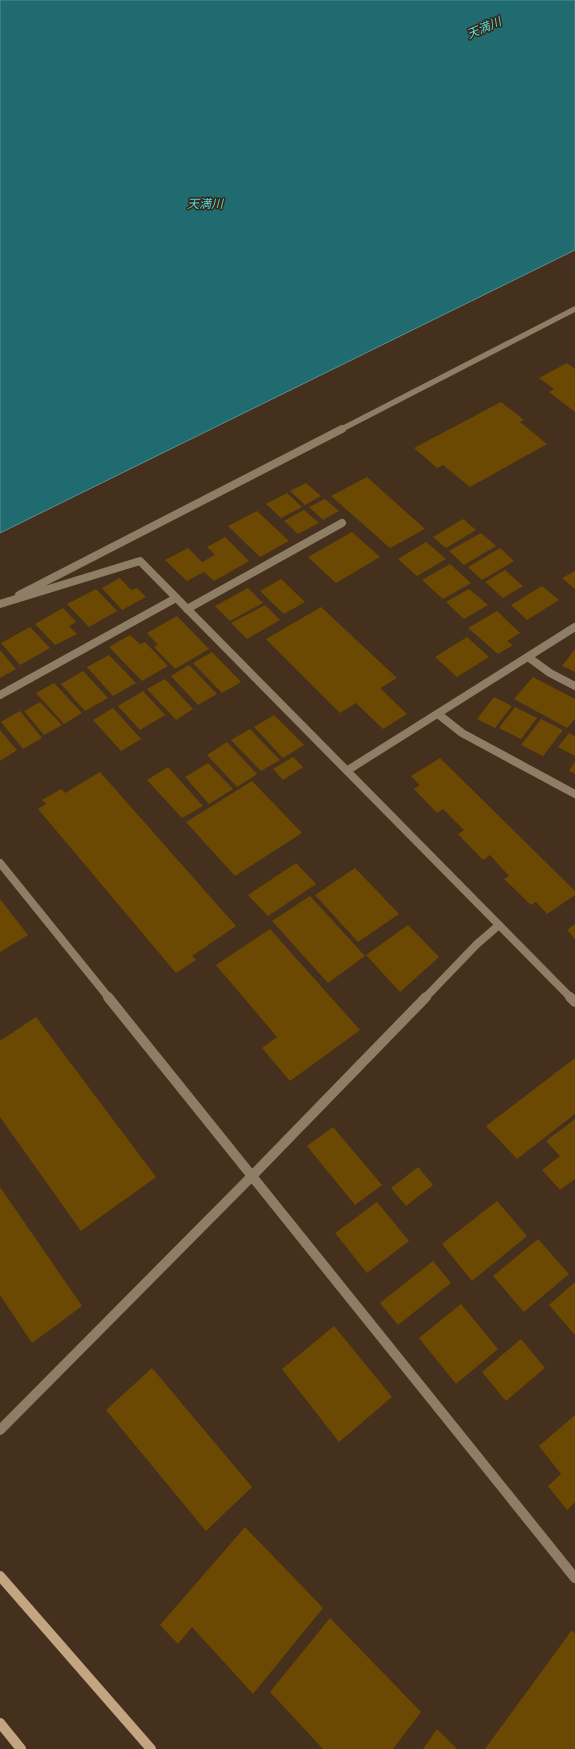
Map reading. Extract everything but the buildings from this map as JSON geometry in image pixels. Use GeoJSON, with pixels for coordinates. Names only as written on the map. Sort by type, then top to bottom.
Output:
{"type":"FeatureCollection","features":[{"type":"Feature","properties":{"kind":"street"},"geometry":{"type":"LineString","coordinates":[[575,309],[0,604],[140,561],[348,770],[575,1002]]}},
{"type":"Feature","properties":{"kind":"street"},"geometry":{"type":"LineString","coordinates":[[187,609],[342,523]]}},
{"type":"Feature","properties":{"kind":"street"},"geometry":{"type":"LineString","coordinates":[[0,695],[176,598]]}},
{"type":"Feature","properties":{"kind":"street"},"geometry":{"type":"LineString","coordinates":[[348,770],[575,627]]}},
{"type":"Feature","properties":{"kind":"street"},"geometry":{"type":"LineString","coordinates":[[528,657],[550,673],[575,686]]}},
{"type":"Feature","properties":{"kind":"street"},"geometry":{"type":"LineString","coordinates":[[438,714],[462,733],[575,794]]}},
{"type":"Feature","properties":{"kind":"street"},"geometry":{"type":"LineString","coordinates":[[0,862],[253,1175],[575,1578]]}},
{"type":"Feature","properties":{"kind":"street"},"geometry":{"type":"LineString","coordinates":[[0,1430],[253,1175],[477,944],[499,925]]}},
{"type":"Feature","properties":{"kind":"street"},"geometry":{"type":"LineString","coordinates":[[0,1576],[151,1749]]}},
{"type":"Feature","properties":{"kind":"street"},"geometry":{"type":"LineString","coordinates":[[0,1723],[21,1749]]}},
{"type":"Feature","properties":{"kind":"water","name":"天満川"},"geometry":{"type":"Polygon","coordinates":[[[0,0],[575,0],[575,250],[0,533],[0,0]]]}}]}
